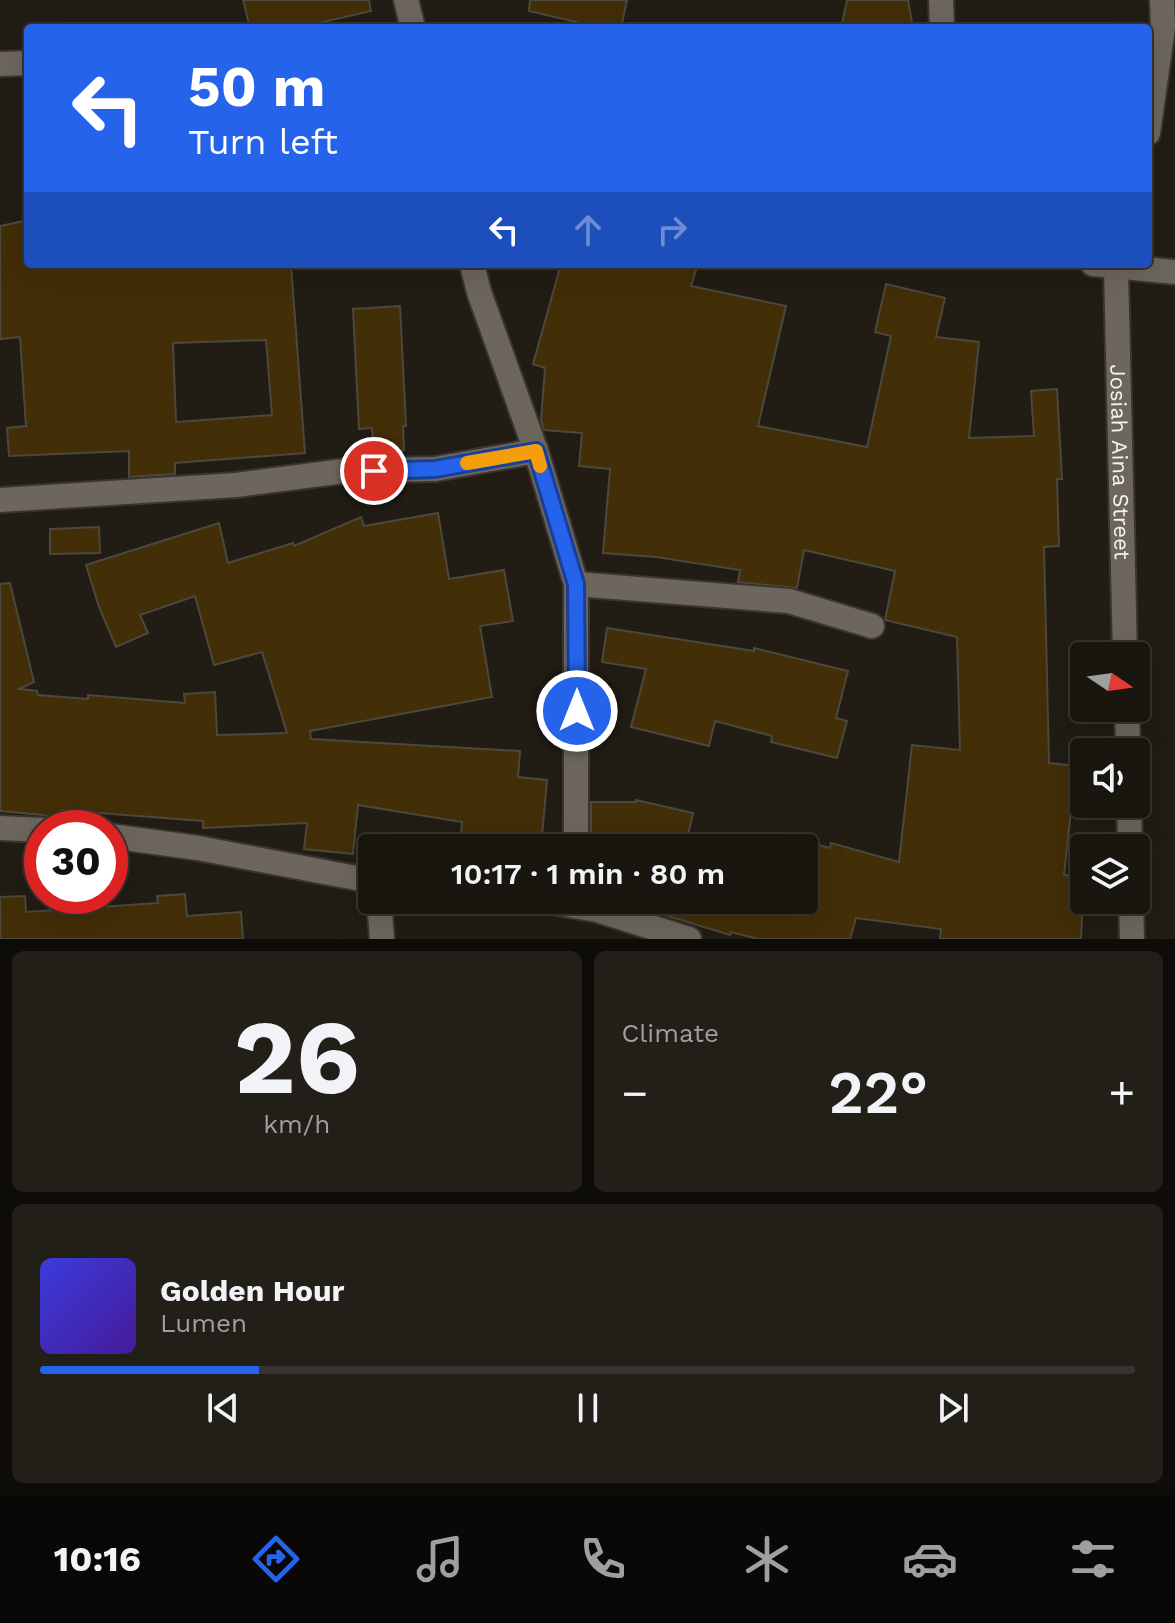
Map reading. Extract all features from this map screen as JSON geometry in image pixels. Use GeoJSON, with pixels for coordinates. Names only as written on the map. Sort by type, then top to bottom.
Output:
{"type":"FeatureCollection","features":[{"type":"Feature","properties":{"kind":"street"},"geometry":{"type":"LineString","coordinates":[[406,0],[412,24]]}},
{"type":"Feature","properties":{"kind":"street"},"geometry":{"type":"LineString","coordinates":[[941,0],[942,24]]}},
{"type":"Feature","properties":{"kind":"street"},"geometry":{"type":"LineString","coordinates":[[1152,105],[1163,27],[1162,0]]}},
{"type":"Feature","properties":{"kind":"street"},"geometry":{"type":"LineString","coordinates":[[0,64],[24,63]]}},
{"type":"Feature","properties":{"kind":"street"},"geometry":{"type":"LineString","coordinates":[[473,268],[536,451],[576,584],[576,834]]}},
{"type":"Feature","properties":{"kind":"street","name":"Josiah Aina Street"},"geometry":{"type":"LineString","coordinates":[[1117,268],[1125,642]]}},
{"type":"Feature","properties":{"kind":"street"},"geometry":{"type":"LineString","coordinates":[[1136,268],[1175,272]]}},
{"type":"Feature","properties":{"kind":"street"},"geometry":{"type":"LineString","coordinates":[[0,500],[236,485],[344,471],[435,469],[536,451]]}},
{"type":"Feature","properties":{"kind":"street"},"geometry":{"type":"LineString","coordinates":[[576,584],[789,601],[872,626]]}},
{"type":"Feature","properties":{"kind":"street"},"geometry":{"type":"LineString","coordinates":[[0,828],[24,829]]}},
{"type":"Feature","properties":{"kind":"street"},"geometry":{"type":"LineString","coordinates":[[128,838],[198,848],[358,878]]}},
{"type":"Feature","properties":{"kind":"street"},"geometry":{"type":"LineString","coordinates":[[380,914],[382,939]]}},
{"type":"Feature","properties":{"kind":"street"},"geometry":{"type":"LineString","coordinates":[[612,914],[689,939]]}},
{"type":"Feature","properties":{"kind":"street"},"geometry":{"type":"LineString","coordinates":[[1131,914],[1132,939]]}},
{"type":"Feature","properties":{"kind":"building"},"geometry":{"type":"Polygon","coordinates":[[[243,0],[369,0],[371,11],[314,24],[249,24],[243,0]]]}},
{"type":"Feature","properties":{"kind":"building"},"geometry":{"type":"Polygon","coordinates":[[[530,0],[627,0],[622,24],[585,24],[529,11],[530,0]]]}},
{"type":"Feature","properties":{"kind":"building"},"geometry":{"type":"Polygon","coordinates":[[[847,0],[908,0],[912,24],[842,24],[847,0]]]}},
{"type":"Feature","properties":{"kind":"building"},"geometry":{"type":"Polygon","coordinates":[[[24,221],[24,268],[291,268],[305,453],[175,463],[175,474],[129,477],[129,451],[9,456],[7,428],[26,426],[20,337],[0,339],[0,226],[24,221]],[[266,340],[173,343],[176,422],[272,415],[266,340]]]}},
{"type":"Feature","properties":{"kind":"building"},"geometry":{"type":"Polygon","coordinates":[[[560,268],[697,268],[691,286],[786,306],[758,426],[867,447],[891,336],[875,332],[886,284],[945,298],[936,337],[979,342],[969,438],[1034,436],[1031,391],[1057,389],[1062,479],[1057,479],[1059,546],[1044,547],[1049,763],[1070,765],[1070,818],[1064,875],[1070,876],[1070,914],[1082,914],[1081,939],[940,939],[941,929],[856,918],[850,939],[758,939],[731,932],[730,935],[661,914],[818,914],[818,845],[830,848],[831,843],[899,862],[912,745],[960,750],[957,637],[885,620],[895,571],[804,550],[797,588],[738,582],[740,570],[656,557],[603,553],[610,469],[579,466],[582,433],[544,430],[541,420],[545,368],[533,364],[560,268]]]}},
{"type":"Feature","properties":{"kind":"building"},"geometry":{"type":"Polygon","coordinates":[[[400,306],[406,426],[403,426],[404,450],[374,452],[372,428],[359,429],[353,309],[400,306]]]}},
{"type":"Feature","properties":{"kind":"building"},"geometry":{"type":"Polygon","coordinates":[[[438,513],[449,579],[504,570],[513,621],[480,626],[492,697],[310,731],[311,739],[520,751],[518,777],[547,780],[542,834],[461,834],[462,822],[358,805],[353,854],[304,849],[307,823],[203,828],[203,821],[128,815],[128,810],[24,810],[24,813],[0,811],[0,584],[10,583],[34,682],[19,689],[37,691],[38,695],[88,699],[88,695],[185,703],[184,694],[215,692],[217,735],[287,733],[262,652],[214,665],[195,596],[140,615],[148,633],[116,647],[86,565],[219,523],[228,563],[293,543],[294,546],[361,517],[364,526],[438,513]]]}},
{"type":"Feature","properties":{"kind":"building"},"geometry":{"type":"Polygon","coordinates":[[[99,527],[100,553],[50,554],[50,529],[99,527]]]}},
{"type":"Feature","properties":{"kind":"building"},"geometry":{"type":"Polygon","coordinates":[[[607,628],[754,651],[754,648],[848,671],[836,718],[847,721],[837,758],[771,742],[772,736],[715,721],[709,746],[631,727],[646,669],[602,662],[607,628]]]}},
{"type":"Feature","properties":{"kind":"building"},"geometry":{"type":"Polygon","coordinates":[[[591,802],[636,802],[693,813],[688,834],[591,834],[591,802]]]}},
{"type":"Feature","properties":{"kind":"building"},"geometry":{"type":"Polygon","coordinates":[[[185,894],[187,916],[241,912],[243,939],[0,939],[0,897],[24,896],[24,914],[128,914],[128,905],[158,903],[157,896],[185,894]]]}},
{"type":"Feature","properties":{"kind":"slow traffic"},"geometry":{"type":"LineString","coordinates":[[467,463],[536,451],[540,466]]}},
{"type":"Feature","properties":{"kind":"route"},"geometry":{"type":"LineString","coordinates":[[374,471],[435,469],[536,451],[576,584],[577,711]]}}]}
